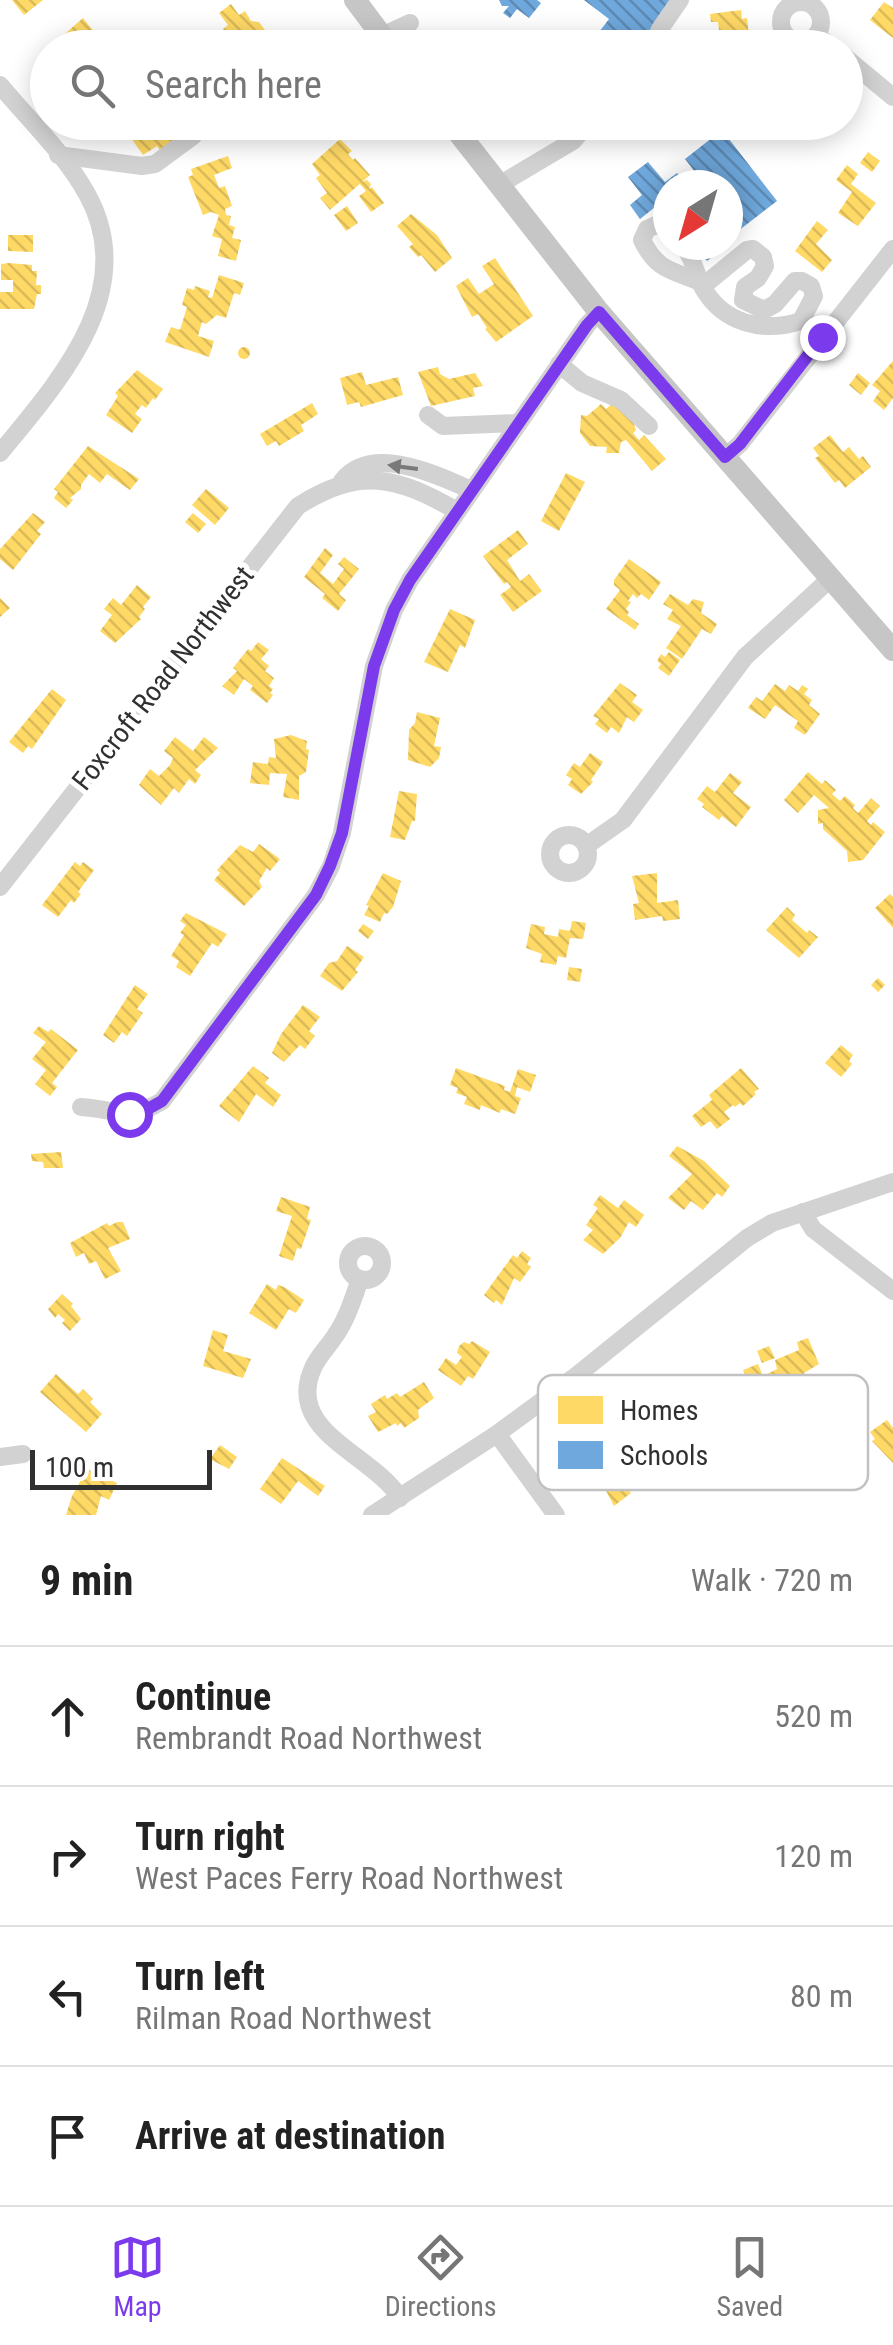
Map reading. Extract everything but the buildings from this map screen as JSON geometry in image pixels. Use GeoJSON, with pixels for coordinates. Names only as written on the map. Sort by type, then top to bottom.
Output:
{"type":"FeatureCollection","features":[{"type":"Feature","properties":{"kind":"main road"},"geometry":{"type":"LineString","coordinates":[[354,0],[377,30]]}},
{"type":"Feature","properties":{"kind":"main road"},"geometry":{"type":"LineString","coordinates":[[464,140],[599,312],[893,650]]}},
{"type":"Feature","properties":{"kind":"street"},"geometry":{"type":"LineString","coordinates":[[660,30],[680,0]]}},
{"type":"Feature","properties":{"kind":"street"},"geometry":{"type":"LineString","coordinates":[[401,30],[410,23]]}},
{"type":"Feature","properties":{"kind":"street"},"geometry":{"type":"LineString","coordinates":[[863,72],[893,96]]}},
{"type":"Feature","properties":{"kind":"street"},"geometry":{"type":"LineString","coordinates":[[0,85],[30,114]]}},
{"type":"Feature","properties":{"kind":"street"},"geometry":{"type":"LineString","coordinates":[[0,453],[82,342],[100,302],[105,259],[98,217],[87,193],[50,140]]}},
{"type":"Feature","properties":{"kind":"street"},"geometry":{"type":"LineString","coordinates":[[58,155],[142,166],[155,164],[188,140]]}},
{"type":"Feature","properties":{"kind":"street"},"geometry":{"type":"LineString","coordinates":[[499,186],[573,140]]}},
{"type":"Feature","properties":{"kind":"street"},"geometry":{"type":"LineString","coordinates":[[653,226],[647,229],[642,240],[653,256]]}},
{"type":"Feature","properties":{"kind":"street"},"geometry":{"type":"LineString","coordinates":[[702,284],[747,250],[754,249],[763,257],[765,266],[758,278],[745,287],[743,300],[764,310],[776,304],[795,281],[802,281],[811,286],[814,296],[801,321]]}},
{"type":"Feature","properties":{"kind":"street"},"geometry":{"type":"LineString","coordinates":[[725,457],[740,444],[893,249]]}},
{"type":"Feature","properties":{"kind":"street"},"geometry":{"type":"LineString","coordinates":[[656,260],[661,268],[702,284]]}},
{"type":"Feature","properties":{"kind":"street"},"geometry":{"type":"LineString","coordinates":[[678,272],[684,260]]}},
{"type":"Feature","properties":{"kind":"street"},"geometry":{"type":"LineString","coordinates":[[692,260],[702,284],[721,310],[749,327],[801,321],[822,337]]}},
{"type":"Feature","properties":{"kind":"street"},"geometry":{"type":"LineString","coordinates":[[82,1107],[129,1114],[162,1101],[316,895],[342,833],[367,692],[382,640],[410,580],[599,312]]}},
{"type":"Feature","properties":{"kind":"street"},"geometry":{"type":"LineString","coordinates":[[559,364],[582,383],[621,400],[649,426]]}},
{"type":"Feature","properties":{"kind":"street"},"geometry":{"type":"LineString","coordinates":[[428,415],[442,426],[518,423]]}},
{"type":"Feature","properties":{"kind":"street","name":"Foxcroft Road Northwest"},"geometry":{"type":"LineString","coordinates":[[338,485],[348,472],[390,464],[413,467],[472,490]]}},
{"type":"Feature","properties":{"kind":"street","name":"Foxcroft Road Northwest"},"geometry":{"type":"LineString","coordinates":[[0,887],[298,506],[338,485],[383,481],[418,489],[456,511]]}},
{"type":"Feature","properties":{"kind":"street"},"geometry":{"type":"LineString","coordinates":[[586,846],[623,820],[745,657],[830,578]]}},
{"type":"Feature","properties":{"kind":"street"},"geometry":{"type":"LineString","coordinates":[[577,1375],[747,1238],[772,1223],[893,1182]]}},
{"type":"Feature","properties":{"kind":"street"},"geometry":{"type":"LineString","coordinates":[[803,1212],[813,1229],[893,1291]]}},
{"type":"Feature","properties":{"kind":"street"},"geometry":{"type":"LineString","coordinates":[[360,1280],[343,1324],[311,1370],[308,1402],[322,1430],[379,1473],[400,1498]]}},
{"type":"Feature","properties":{"kind":"street"},"geometry":{"type":"LineString","coordinates":[[372,1515],[538,1404]]}},
{"type":"Feature","properties":{"kind":"street"},"geometry":{"type":"LineString","coordinates":[[497,1434],[556,1515]]}},
{"type":"Feature","properties":{"kind":"street"},"geometry":{"type":"LineString","coordinates":[[0,1457],[23,1454]]}},
{"type":"Feature","properties":{"kind":"route"},"geometry":{"type":"LineString","coordinates":[[129,1114],[162,1101],[316,895],[342,833],[367,692],[394,610],[456,511],[587,325],[599,312],[725,457],[740,444],[822,337]]}}]}
